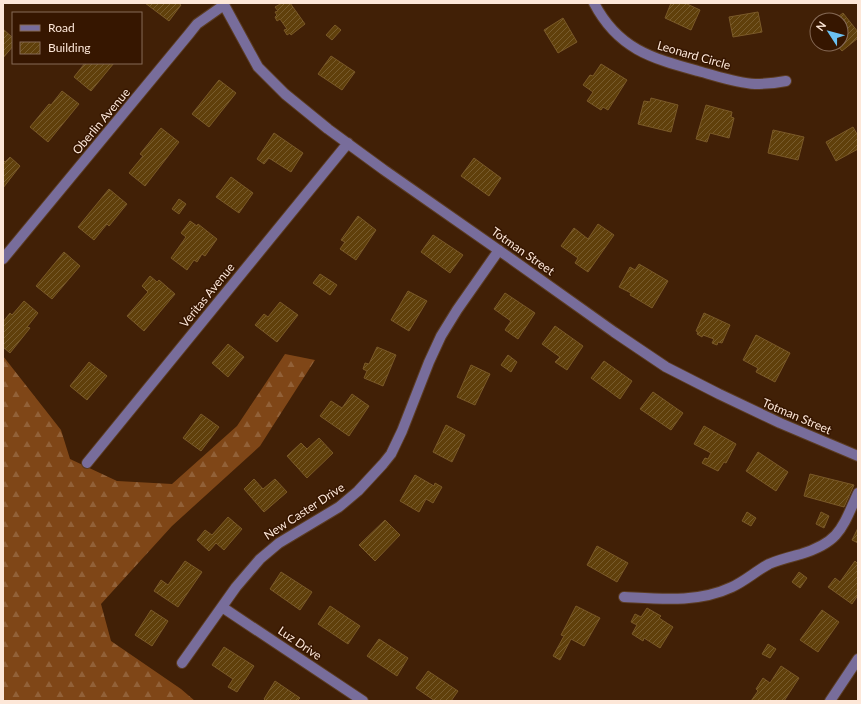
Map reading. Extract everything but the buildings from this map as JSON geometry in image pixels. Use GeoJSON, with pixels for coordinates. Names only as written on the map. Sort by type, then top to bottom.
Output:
{"type":"FeatureCollection","features":[{"type":"Feature","properties":{"kind":"street","name":"Leonard Circle"},"geometry":{"type":"LineString","coordinates":[[594,3],[608,27],[620,38],[633,47],[662,61],[756,84],[786,81]]}},
{"type":"Feature","properties":{"kind":"street","name":"Totman Street"},"geometry":{"type":"LineString","coordinates":[[224,4],[258,67],[285,94],[348,143],[614,332],[666,367],[780,424],[858,456]]}},
{"type":"Feature","properties":{"kind":"street","name":"Oberlin Avenue"},"geometry":{"type":"LineString","coordinates":[[4,254],[189,34],[202,20],[224,4]]}},
{"type":"Feature","properties":{"kind":"street","name":"Veritas Avenue"},"geometry":{"type":"LineString","coordinates":[[87,462],[348,143]]}},
{"type":"Feature","properties":{"kind":"street","name":"New Caster Drive"},"geometry":{"type":"LineString","coordinates":[[182,664],[251,568],[268,551],[339,507],[363,486],[391,454],[402,431],[440,336],[499,250]]}},
{"type":"Feature","properties":{"kind":"street"},"geometry":{"type":"LineString","coordinates":[[624,597],[673,600],[703,596],[723,591],[742,582],[769,564],[823,546],[832,539],[846,520],[858,493]]}},
{"type":"Feature","properties":{"kind":"street","name":"Luz Drive"},"geometry":{"type":"LineString","coordinates":[[222,607],[363,701]]}},
{"type":"Feature","properties":{"kind":"street"},"geometry":{"type":"LineString","coordinates":[[830,701],[858,658]]}},
{"type":"Feature","properties":{"kind":"green space"},"geometry":{"type":"Polygon","coordinates":[[[285,354],[315,360],[260,446],[172,526],[101,604],[111,641],[181,689],[195,701],[3,701],[3,356],[61,430],[70,459],[117,481],[172,484],[237,426],[285,354]]]}}]}
